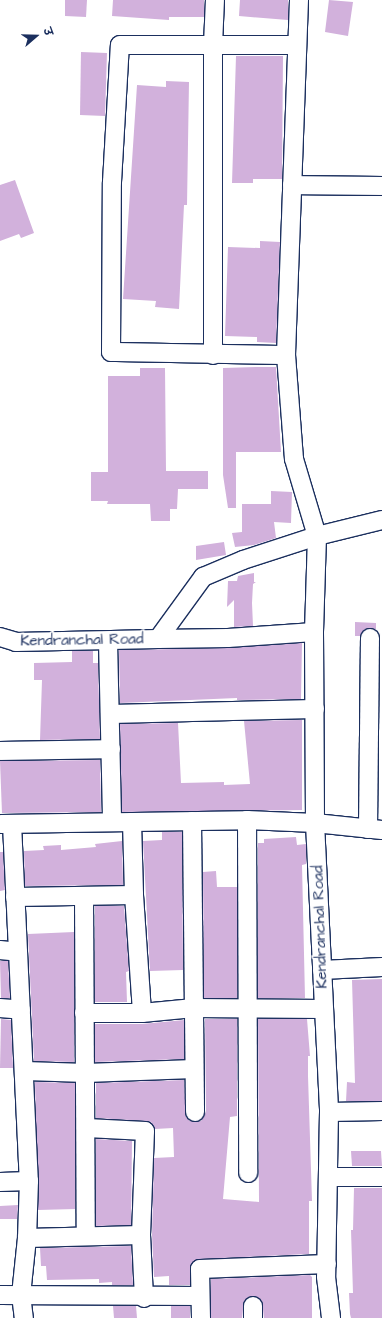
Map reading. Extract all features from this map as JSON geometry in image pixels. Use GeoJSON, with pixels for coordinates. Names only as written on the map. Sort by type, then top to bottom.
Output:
{"type":"FeatureCollection","features":[{"type":"Feature","properties":{"kind":"street"},"geometry":{"type":"LineString","coordinates":[[213,355],[213,45],[215,0]]}},
{"type":"Feature","properties":{"kind":"street"},"geometry":{"type":"LineString","coordinates":[[299,0],[296,45],[286,355],[294,459],[317,536]]}},
{"type":"Feature","properties":{"kind":"street"},"geometry":{"type":"LineString","coordinates":[[286,355],[213,355],[111,352],[112,182],[120,45],[296,45]]}},
{"type":"Feature","properties":{"kind":"street"},"geometry":{"type":"LineString","coordinates":[[292,185],[382,186]]}},
{"type":"Feature","properties":{"kind":"street","name":"Kendranchal Road"},"geometry":{"type":"LineString","coordinates":[[0,637],[16,642],[158,639],[203,577],[244,560],[317,536],[382,520]]}},
{"type":"Feature","properties":{"kind":"street","name":"Kendranchal Road"},"geometry":{"type":"LineString","coordinates":[[317,536],[314,632],[315,823],[328,1112],[327,1264],[331,1318]]}},
{"type":"Feature","properties":{"kind":"street"},"geometry":{"type":"LineString","coordinates":[[158,639],[228,638],[314,632]]}},
{"type":"Feature","properties":{"kind":"street"},"geometry":{"type":"LineString","coordinates":[[24,1318],[21,1295],[27,1238],[29,1181],[25,1071],[15,897],[6,824],[247,820],[315,823],[375,830],[370,638]]}},
{"type":"Feature","properties":{"kind":"street"},"geometry":{"type":"LineString","coordinates":[[108,641],[112,822]]}},
{"type":"Feature","properties":{"kind":"street"},"geometry":{"type":"LineString","coordinates":[[110,714],[315,709]]}},
{"type":"Feature","properties":{"kind":"street"},"geometry":{"type":"LineString","coordinates":[[0,751],[111,749]]}},
{"type":"Feature","properties":{"kind":"street"},"geometry":{"type":"LineString","coordinates":[[247,820],[249,1009],[248,1173]]}},
{"type":"Feature","properties":{"kind":"street"},"geometry":{"type":"LineString","coordinates":[[192,821],[195,1112]]}},
{"type":"Feature","properties":{"kind":"street"},"geometry":{"type":"LineString","coordinates":[[132,822],[134,895],[142,1013]]}},
{"type":"Feature","properties":{"kind":"street"},"geometry":{"type":"LineString","coordinates":[[15,897],[134,895]]}},
{"type":"Feature","properties":{"kind":"street"},"geometry":{"type":"LineString","coordinates":[[84,896],[84,1013],[87,1128],[86,1236]]}},
{"type":"Feature","properties":{"kind":"street"},"geometry":{"type":"LineString","coordinates":[[0,950],[18,952]]}},
{"type":"Feature","properties":{"kind":"street"},"geometry":{"type":"LineString","coordinates":[[322,970],[382,967]]}},
{"type":"Feature","properties":{"kind":"street"},"geometry":{"type":"LineString","coordinates":[[0,1008],[21,1010]]}},
{"type":"Feature","properties":{"kind":"street"},"geometry":{"type":"LineString","coordinates":[[84,1013],[142,1013],[194,1008],[323,1009]]}},
{"type":"Feature","properties":{"kind":"street"},"geometry":{"type":"LineString","coordinates":[[25,1071],[86,1073],[194,1068]]}},
{"type":"Feature","properties":{"kind":"street"},"geometry":{"type":"LineString","coordinates":[[328,1112],[382,1111]]}},
{"type":"Feature","properties":{"kind":"street"},"geometry":{"type":"LineString","coordinates":[[87,1128],[146,1131],[141,1234],[144,1298]]}},
{"type":"Feature","properties":{"kind":"street"},"geometry":{"type":"LineString","coordinates":[[328,1177],[382,1177]]}},
{"type":"Feature","properties":{"kind":"street"},"geometry":{"type":"LineString","coordinates":[[0,1182],[29,1181]]}},
{"type":"Feature","properties":{"kind":"street"},"geometry":{"type":"LineString","coordinates":[[27,1238],[141,1234]]}},
{"type":"Feature","properties":{"kind":"street"},"geometry":{"type":"LineString","coordinates":[[201,1318],[200,1269],[327,1264]]}},
{"type":"Feature","properties":{"kind":"street"},"geometry":{"type":"LineString","coordinates":[[0,1295],[91,1294],[144,1298],[200,1296]]}},
{"type":"Feature","properties":{"kind":"building"},"geometry":{"type":"Polygon","coordinates":[[[65,0],[87,0],[86,17],[65,16],[65,0]]]}},
{"type":"Feature","properties":{"kind":"building"},"geometry":{"type":"Polygon","coordinates":[[[113,0],[204,0],[204,17],[169,17],[169,20],[112,16],[113,0]]]}},
{"type":"Feature","properties":{"kind":"building"},"geometry":{"type":"Polygon","coordinates":[[[240,0],[288,0],[288,20],[239,16],[240,0]]]}},
{"type":"Feature","properties":{"kind":"building"},"geometry":{"type":"Polygon","coordinates":[[[329,0],[353,2],[348,36],[325,32],[329,0]]]}},
{"type":"Feature","properties":{"kind":"building"},"geometry":{"type":"Polygon","coordinates":[[[81,52],[107,53],[105,116],[80,115],[81,52]]]}},
{"type":"Feature","properties":{"kind":"building"},"geometry":{"type":"Polygon","coordinates":[[[236,56],[283,56],[282,179],[253,179],[253,183],[232,183],[236,56]]]}},
{"type":"Feature","properties":{"kind":"building"},"geometry":{"type":"Polygon","coordinates":[[[166,81],[189,82],[187,205],[184,205],[179,309],[155,307],[156,301],[123,299],[137,85],[166,87],[166,81]]]}},
{"type":"Feature","properties":{"kind":"building"},"geometry":{"type":"Polygon","coordinates":[[[15,180],[34,233],[21,238],[19,234],[0,241],[0,185],[15,180]]]}},
{"type":"Feature","properties":{"kind":"building"},"geometry":{"type":"Polygon","coordinates":[[[260,241],[280,242],[276,343],[257,342],[257,337],[225,336],[228,247],[260,248],[260,241]]]}},
{"type":"Feature","properties":{"kind":"building"},"geometry":{"type":"Polygon","coordinates":[[[276,367],[281,452],[236,452],[236,508],[228,508],[223,475],[223,368],[276,367]]]}},
{"type":"Feature","properties":{"kind":"building"},"geometry":{"type":"Polygon","coordinates":[[[140,368],[165,368],[166,471],[208,471],[208,489],[178,489],[177,509],[170,509],[170,521],[151,521],[150,504],[107,504],[108,501],[91,501],[91,472],[108,472],[108,376],[140,376],[140,368]]]}},
{"type":"Feature","properties":{"kind":"building"},"geometry":{"type":"Polygon","coordinates":[[[271,491],[292,492],[291,523],[274,522],[276,538],[254,545],[235,547],[232,533],[242,532],[242,504],[271,504],[271,491]]]}},
{"type":"Feature","properties":{"kind":"building"},"geometry":{"type":"Polygon","coordinates":[[[224,542],[226,555],[196,560],[196,546],[224,542]]]}},
{"type":"Feature","properties":{"kind":"building"},"geometry":{"type":"Polygon","coordinates":[[[254,573],[254,582],[256,582],[253,584],[253,626],[234,627],[234,600],[227,607],[228,581],[237,581],[238,576],[254,573]]]}},
{"type":"Feature","properties":{"kind":"building"},"geometry":{"type":"Polygon","coordinates":[[[355,622],[376,623],[376,629],[365,629],[360,636],[355,636],[355,622]]]}},
{"type":"Feature","properties":{"kind":"building"},"geometry":{"type":"Polygon","coordinates":[[[302,643],[301,699],[237,700],[237,698],[120,703],[119,650],[228,648],[302,643]]]}},
{"type":"Feature","properties":{"kind":"building"},"geometry":{"type":"Polygon","coordinates":[[[72,651],[93,651],[93,663],[98,663],[100,739],[40,740],[42,680],[34,680],[34,663],[72,662],[72,651]]]}},
{"type":"Feature","properties":{"kind":"building"},"geometry":{"type":"Polygon","coordinates":[[[302,720],[302,810],[122,812],[120,724],[178,723],[181,783],[224,782],[224,785],[250,784],[244,721],[302,720]]]}},
{"type":"Feature","properties":{"kind":"building"},"geometry":{"type":"Polygon","coordinates":[[[100,760],[101,812],[2,813],[0,761],[100,760]]]}},
{"type":"Feature","properties":{"kind":"building"},"geometry":{"type":"Polygon","coordinates":[[[162,832],[182,832],[183,970],[150,971],[143,841],[162,840],[162,832]]]}},
{"type":"Feature","properties":{"kind":"building"},"geometry":{"type":"Polygon","coordinates":[[[296,837],[297,845],[306,844],[306,864],[302,865],[305,998],[258,998],[258,843],[264,843],[264,839],[296,837]]]}},
{"type":"Feature","properties":{"kind":"building"},"geometry":{"type":"Polygon","coordinates":[[[122,841],[123,885],[25,886],[24,851],[44,850],[43,846],[61,845],[61,850],[96,847],[95,844],[122,841]]]}},
{"type":"Feature","properties":{"kind":"building"},"geometry":{"type":"Polygon","coordinates":[[[0,852],[3,852],[5,890],[0,891],[0,852]]]}},
{"type":"Feature","properties":{"kind":"building"},"geometry":{"type":"Polygon","coordinates":[[[216,871],[217,887],[237,887],[237,998],[204,998],[203,872],[216,871]]]}},
{"type":"Feature","properties":{"kind":"building"},"geometry":{"type":"Polygon","coordinates":[[[95,906],[124,906],[129,971],[126,972],[127,1002],[95,1002],[95,906]]]}},
{"type":"Feature","properties":{"kind":"building"},"geometry":{"type":"Polygon","coordinates":[[[74,932],[74,1062],[34,1061],[28,934],[74,932]]]}},
{"type":"Feature","properties":{"kind":"building"},"geometry":{"type":"Polygon","coordinates":[[[0,961],[8,961],[10,998],[1,998],[0,961]]]}},
{"type":"Feature","properties":{"kind":"building"},"geometry":{"type":"Polygon","coordinates":[[[382,979],[382,1101],[346,1101],[347,1082],[355,1083],[352,980],[382,979]]]}},
{"type":"Feature","properties":{"kind":"building"},"geometry":{"type":"Polygon","coordinates":[[[1,1019],[11,1020],[13,1068],[0,1068],[1,1019]]]}},
{"type":"Feature","properties":{"kind":"building"},"geometry":{"type":"Polygon","coordinates":[[[205,1019],[237,1019],[237,1116],[230,1117],[223,1199],[259,1202],[258,1019],[307,1019],[310,1056],[308,1056],[308,1076],[312,1201],[309,1201],[309,1254],[199,1259],[191,1264],[190,1285],[169,1285],[169,1276],[154,1277],[152,1235],[154,1158],[174,1157],[173,1128],[155,1129],[151,1122],[146,1121],[96,1118],[96,1083],[184,1080],[186,1117],[190,1121],[201,1121],[206,1112],[205,1019]]]}},
{"type":"Feature","properties":{"kind":"building"},"geometry":{"type":"Polygon","coordinates":[[[184,1020],[184,1059],[95,1062],[95,1024],[142,1024],[184,1020]]]}},
{"type":"Feature","properties":{"kind":"building"},"geometry":{"type":"Polygon","coordinates":[[[35,1082],[75,1083],[75,1209],[38,1210],[35,1082]]]}},
{"type":"Feature","properties":{"kind":"building"},"geometry":{"type":"Polygon","coordinates":[[[96,1139],[132,1141],[131,1225],[96,1226],[96,1139]]]}},
{"type":"Feature","properties":{"kind":"building"},"geometry":{"type":"Polygon","coordinates":[[[351,1151],[381,1151],[382,1166],[352,1166],[351,1151]]]}},
{"type":"Feature","properties":{"kind":"building"},"geometry":{"type":"Polygon","coordinates":[[[354,1188],[382,1188],[382,1318],[351,1318],[350,1314],[349,1293],[353,1293],[351,1230],[353,1230],[354,1188]]]}},
{"type":"Feature","properties":{"kind":"building"},"geometry":{"type":"Polygon","coordinates":[[[18,1205],[17,1219],[0,1219],[0,1206],[18,1205]]]}},
{"type":"Feature","properties":{"kind":"building"},"geometry":{"type":"Polygon","coordinates":[[[131,1246],[133,1285],[112,1285],[112,1282],[99,1283],[99,1279],[47,1280],[46,1266],[41,1266],[40,1248],[131,1246]]]}},
{"type":"Feature","properties":{"kind":"building"},"geometry":{"type":"Polygon","coordinates":[[[310,1275],[312,1277],[312,1318],[264,1318],[262,1301],[253,1296],[244,1301],[242,1318],[211,1318],[211,1279],[310,1275]]]}},
{"type":"Feature","properties":{"kind":"building"},"geometry":{"type":"Polygon","coordinates":[[[113,1306],[136,1306],[137,1318],[114,1318],[113,1306]]]}},
{"type":"Feature","properties":{"kind":"building"},"geometry":{"type":"Polygon","coordinates":[[[171,1306],[190,1306],[190,1318],[171,1318],[171,1306]]]}}]}
